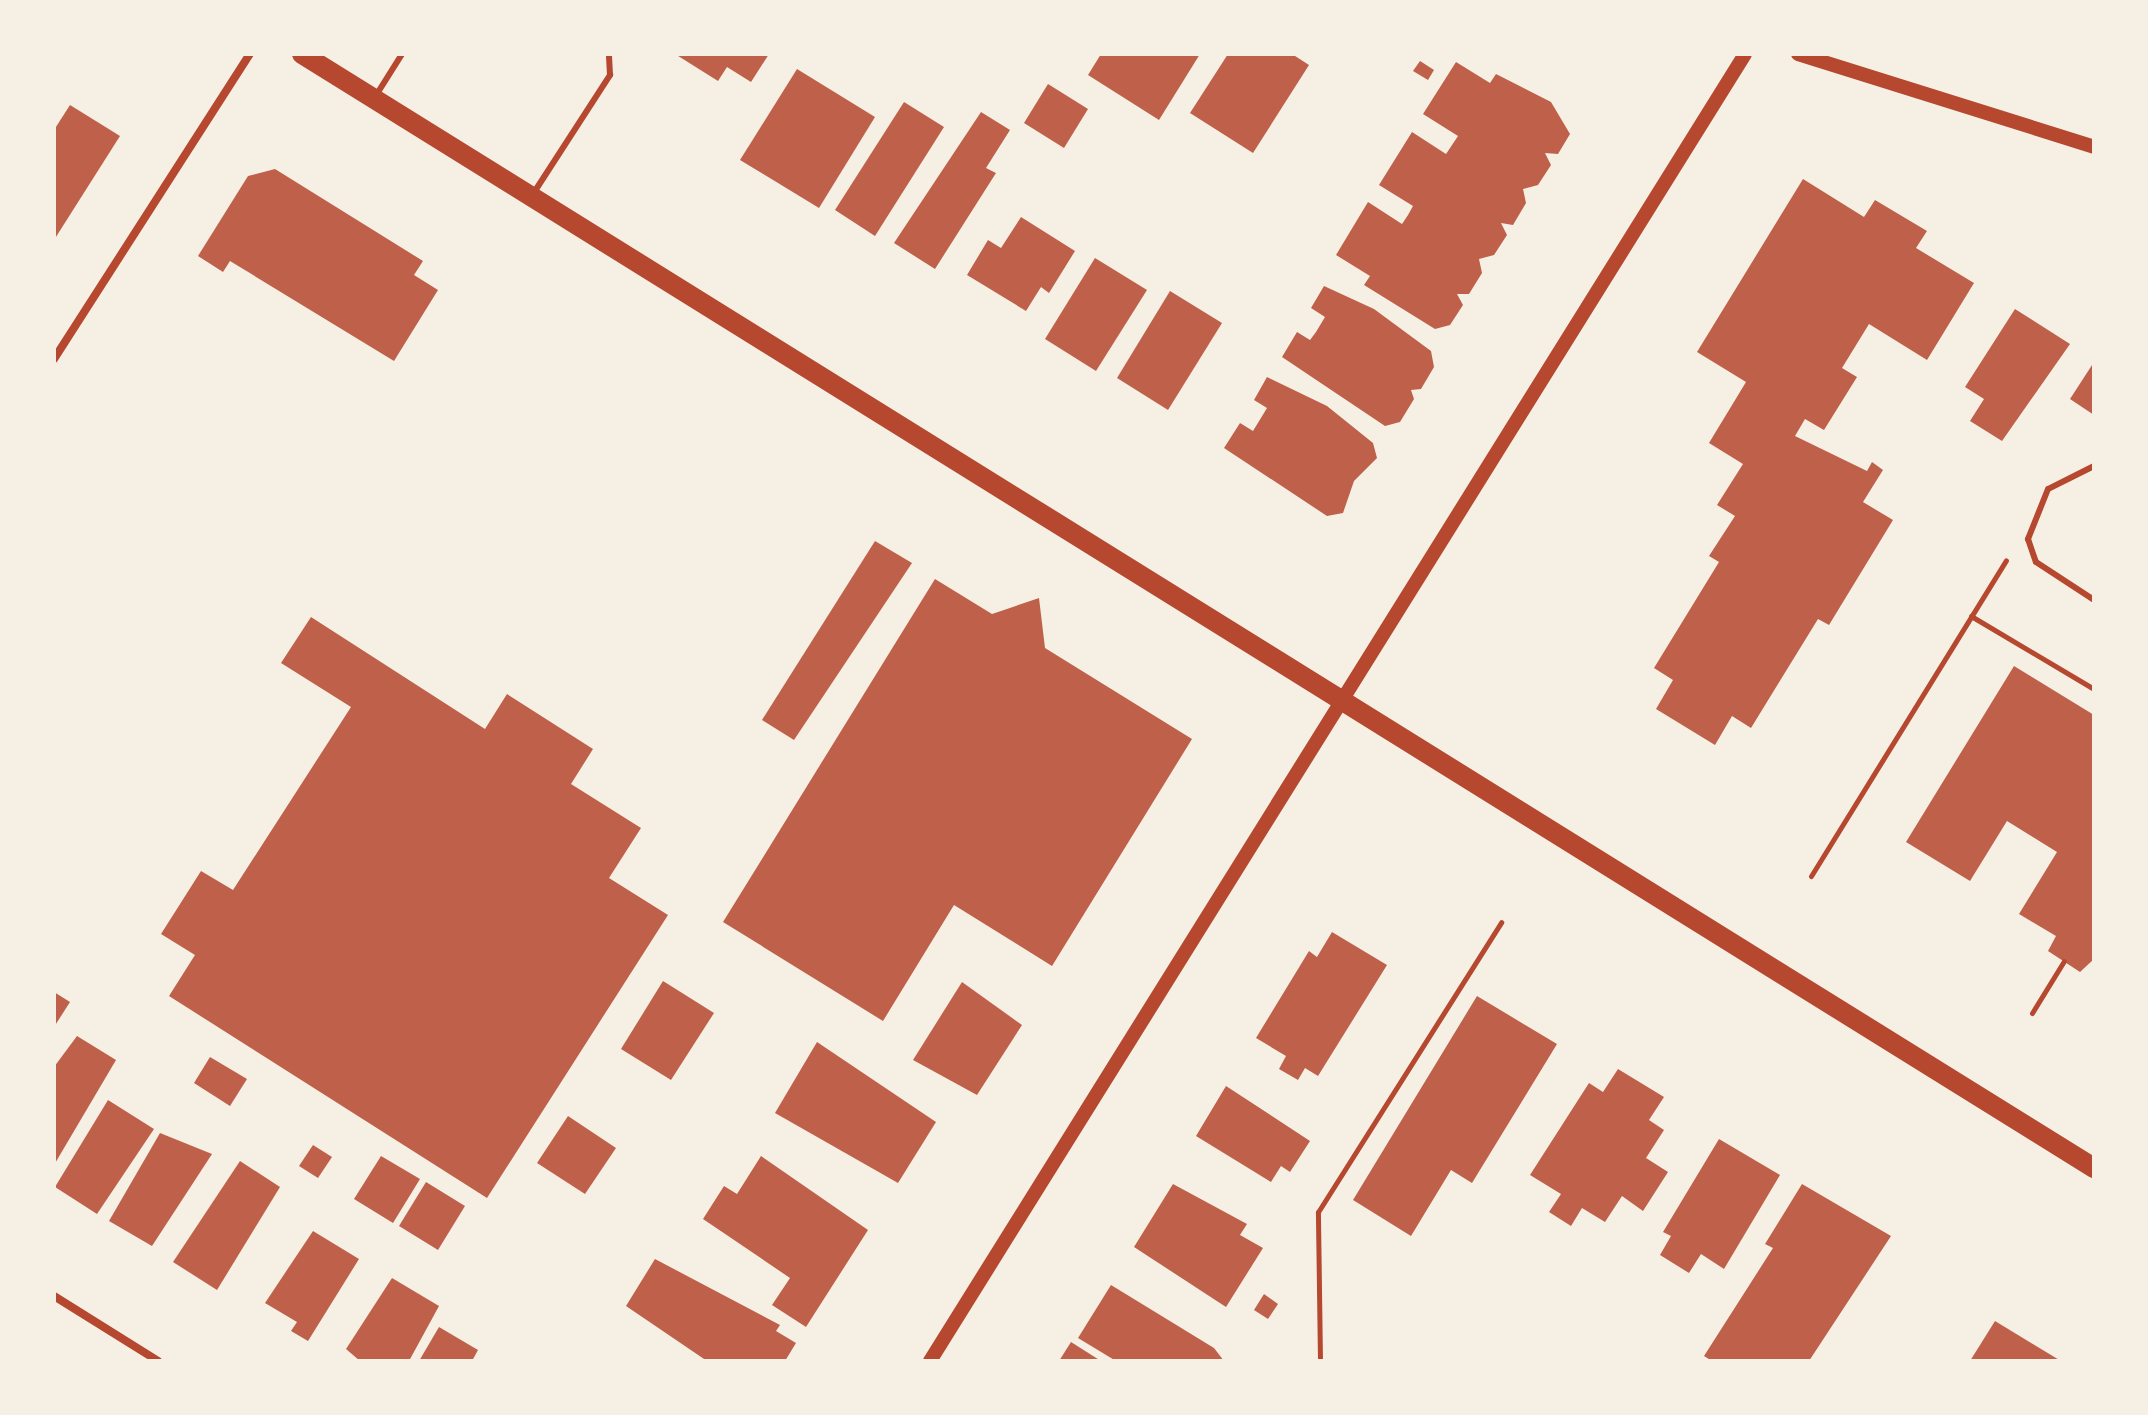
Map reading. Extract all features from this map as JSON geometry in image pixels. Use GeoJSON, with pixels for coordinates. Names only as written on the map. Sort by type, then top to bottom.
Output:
{"type":"FeatureCollection","features":[{"type":"Feature","properties":{"kind":"main road"},"geometry":{"type":"LineString","coordinates":[[302,54],[2094,1168]]}},
{"type":"Feature","properties":{"kind":"street"},"geometry":{"type":"LineString","coordinates":[[54,359],[250,54]]}},
{"type":"Feature","properties":{"kind":"street"},"geometry":{"type":"LineString","coordinates":[[930,1361],[1745,54]]}},
{"type":"Feature","properties":{"kind":"street"},"geometry":{"type":"LineString","coordinates":[[1798,54],[2094,147]]}},
{"type":"Feature","properties":{"kind":"street"},"geometry":{"type":"LineString","coordinates":[[54,1296],[158,1361]]}},
{"type":"Feature","properties":{"kind":"lane"},"geometry":{"type":"LineString","coordinates":[[373,100],[402,54]]}},
{"type":"Feature","properties":{"kind":"lane"},"geometry":{"type":"LineString","coordinates":[[531,197],[610,75],[609,54]]}},
{"type":"Feature","properties":{"kind":"lane"},"geometry":{"type":"LineString","coordinates":[[2094,466],[2060,478],[2030,522],[2036,562],[2094,600]]}},
{"type":"Feature","properties":{"kind":"path"},"geometry":{"type":"LineString","coordinates":[[1811,876],[2030,522]]}},
{"type":"Feature","properties":{"kind":"path"},"geometry":{"type":"LineString","coordinates":[[1971,616],[2094,689]]}},
{"type":"Feature","properties":{"kind":"path"},"geometry":{"type":"LineString","coordinates":[[1320,1361],[1318,1212],[1501,922]]}},
{"type":"Feature","properties":{"kind":"path"},"geometry":{"type":"LineString","coordinates":[[2032,1013],[2064,961]]}},
{"type":"Feature","properties":{"kind":"building"},"geometry":{"type":"Polygon","coordinates":[[[675,54],[769,54],[751,82],[727,67],[718,81],[675,54]]]}},
{"type":"Feature","properties":{"kind":"building"},"geometry":{"type":"Polygon","coordinates":[[[1101,54],[1200,54],[1159,120],[1088,75],[1101,54]]]}},
{"type":"Feature","properties":{"kind":"building"},"geometry":{"type":"Polygon","coordinates":[[[1228,54],[1292,54],[1309,65],[1253,153],[1190,113],[1228,54]]]}},
{"type":"Feature","properties":{"kind":"building"},"geometry":{"type":"Polygon","coordinates":[[[1420,61],[1434,70],[1428,80],[1413,71],[1420,61]]]}},
{"type":"Feature","properties":{"kind":"building"},"geometry":{"type":"Polygon","coordinates":[[[1456,62],[1490,83],[1496,74],[1551,102],[1570,134],[1558,154],[1545,153],[1551,165],[1538,185],[1523,189],[1526,203],[1513,225],[1501,223],[1507,235],[1494,255],[1479,259],[1482,273],[1469,294],[1457,294],[1463,305],[1450,325],[1435,329],[1364,285],[1370,276],[1336,255],[1368,202],[1402,224],[1408,215],[1413,206],[1379,185],[1412,132],[1446,154],[1458,136],[1423,114],[1456,62]]]}},
{"type":"Feature","properties":{"kind":"building"},"geometry":{"type":"Polygon","coordinates":[[[797,69],[875,117],[819,208],[740,160],[797,69]]]}},
{"type":"Feature","properties":{"kind":"building"},"geometry":{"type":"Polygon","coordinates":[[[1048,84],[1088,109],[1064,148],[1024,123],[1048,84]]]}},
{"type":"Feature","properties":{"kind":"building"},"geometry":{"type":"Polygon","coordinates":[[[904,102],[944,127],[875,236],[835,210],[904,102]]]}},
{"type":"Feature","properties":{"kind":"building"},"geometry":{"type":"Polygon","coordinates":[[[70,105],[120,136],[54,240],[54,130],[70,105]]]}},
{"type":"Feature","properties":{"kind":"building"},"geometry":{"type":"Polygon","coordinates":[[[981,112],[1010,130],[986,168],[996,173],[935,269],[894,243],[981,112]]]}},
{"type":"Feature","properties":{"kind":"building"},"geometry":{"type":"Polygon","coordinates":[[[275,169],[423,261],[414,275],[438,290],[394,361],[230,261],[223,272],[198,256],[248,176],[275,169]]]}},
{"type":"Feature","properties":{"kind":"building"},"geometry":{"type":"Polygon","coordinates":[[[1803,179],[1864,217],[1875,200],[1927,231],[1916,248],[1974,283],[1927,360],[1869,324],[1842,368],[1857,377],[1824,430],[1805,419],[1795,436],[1867,471],[1872,462],[1883,470],[1863,502],[1893,520],[1829,625],[1818,619],[1751,728],[1732,716],[1715,745],[1656,709],[1673,680],[1654,668],[1719,562],[1709,556],[1735,516],[1717,505],[1743,464],[1709,443],[1746,382],[1697,352],[1803,179]]]}},
{"type":"Feature","properties":{"kind":"building"},"geometry":{"type":"Polygon","coordinates":[[[1021,217],[1075,251],[1049,293],[1041,287],[1026,311],[967,275],[988,240],[1001,248],[1021,217]]]}},
{"type":"Feature","properties":{"kind":"building"},"geometry":{"type":"Polygon","coordinates":[[[1095,258],[1147,290],[1096,371],[1045,339],[1095,258]]]}},
{"type":"Feature","properties":{"kind":"building"},"geometry":{"type":"Polygon","coordinates":[[[1324,286],[1374,309],[1431,351],[1434,367],[1421,389],[1411,390],[1414,399],[1400,422],[1385,426],[1282,357],[1297,332],[1310,340],[1325,317],[1311,308],[1324,286]]]}},
{"type":"Feature","properties":{"kind":"building"},"geometry":{"type":"Polygon","coordinates":[[[1170,291],[1222,323],[1168,410],[1117,378],[1170,291]]]}},
{"type":"Feature","properties":{"kind":"building"},"geometry":{"type":"Polygon","coordinates":[[[2015,309],[2070,344],[2002,441],[1970,421],[1984,399],[1965,387],[2015,309]]]}},
{"type":"Feature","properties":{"kind":"building"},"geometry":{"type":"Polygon","coordinates":[[[2094,362],[2094,415],[2070,399],[2094,362]]]}},
{"type":"Feature","properties":{"kind":"building"},"geometry":{"type":"Polygon","coordinates":[[[1267,377],[1327,406],[1373,443],[1377,458],[1354,481],[1343,513],[1327,516],[1224,448],[1240,423],[1253,431],[1267,408],[1254,400],[1267,377]]]}},
{"type":"Feature","properties":{"kind":"building"},"geometry":{"type":"Polygon","coordinates":[[[875,541],[912,563],[794,740],[762,720],[875,541]]]}},
{"type":"Feature","properties":{"kind":"building"},"geometry":{"type":"Polygon","coordinates":[[[935,579],[992,614],[1039,598],[1045,648],[1192,739],[1052,966],[954,905],[883,1021],[723,922],[935,579]]]}},
{"type":"Feature","properties":{"kind":"building"},"geometry":{"type":"Polygon","coordinates":[[[311,617],[485,729],[507,694],[593,749],[571,784],[641,828],[609,878],[668,915],[487,1198],[169,996],[195,955],[161,934],[201,871],[233,890],[351,707],[281,663],[311,617]]]}},
{"type":"Feature","properties":{"kind":"building"},"geometry":{"type":"Polygon","coordinates":[[[2014,666],[2094,715],[2094,959],[2080,972],[2048,951],[2056,936],[2019,914],[2057,852],[2007,821],[1970,881],[1906,842],[2014,666]]]}},
{"type":"Feature","properties":{"kind":"building"},"geometry":{"type":"Polygon","coordinates":[[[1332,932],[1387,965],[1318,1076],[1305,1068],[1298,1080],[1279,1069],[1286,1056],[1256,1038],[1309,951],[1317,957],[1332,932]]]}},
{"type":"Feature","properties":{"kind":"building"},"geometry":{"type":"Polygon","coordinates":[[[663,981],[714,1013],[671,1080],[621,1049],[663,981]]]}},
{"type":"Feature","properties":{"kind":"building"},"geometry":{"type":"Polygon","coordinates":[[[962,982],[1022,1025],[977,1095],[913,1060],[962,982]]]}},
{"type":"Feature","properties":{"kind":"building"},"geometry":{"type":"Polygon","coordinates":[[[54,992],[70,1002],[54,1027],[54,992]]]}},
{"type":"Feature","properties":{"kind":"building"},"geometry":{"type":"Polygon","coordinates":[[[1477,996],[1557,1044],[1472,1183],[1451,1170],[1411,1236],[1353,1200],[1477,996]]]}},
{"type":"Feature","properties":{"kind":"building"},"geometry":{"type":"Polygon","coordinates":[[[77,1036],[116,1060],[54,1165],[54,1067],[77,1036]]]}},
{"type":"Feature","properties":{"kind":"building"},"geometry":{"type":"Polygon","coordinates":[[[817,1042],[936,1122],[898,1183],[775,1113],[817,1042]]]}},
{"type":"Feature","properties":{"kind":"building"},"geometry":{"type":"Polygon","coordinates":[[[210,1057],[247,1079],[230,1106],[194,1083],[210,1057]]]}},
{"type":"Feature","properties":{"kind":"building"},"geometry":{"type":"Polygon","coordinates":[[[1618,1069],[1664,1097],[1649,1120],[1664,1130],[1646,1158],[1668,1172],[1643,1211],[1622,1196],[1605,1222],[1582,1208],[1571,1226],[1549,1212],[1561,1194],[1530,1175],[1589,1083],[1603,1092],[1618,1069]]]}},
{"type":"Feature","properties":{"kind":"building"},"geometry":{"type":"Polygon","coordinates":[[[1226,1086],[1310,1141],[1290,1172],[1281,1166],[1271,1182],[1196,1136],[1226,1086]]]}},
{"type":"Feature","properties":{"kind":"building"},"geometry":{"type":"Polygon","coordinates":[[[108,1100],[154,1129],[97,1214],[55,1187],[108,1100]]]}},
{"type":"Feature","properties":{"kind":"building"},"geometry":{"type":"Polygon","coordinates":[[[568,1116],[616,1148],[585,1194],[537,1163],[568,1116]]]}},
{"type":"Feature","properties":{"kind":"building"},"geometry":{"type":"Polygon","coordinates":[[[160,1133],[212,1154],[152,1246],[109,1221],[160,1133]]]}},
{"type":"Feature","properties":{"kind":"building"},"geometry":{"type":"Polygon","coordinates":[[[1719,1139],[1780,1175],[1724,1269],[1701,1254],[1689,1273],[1660,1255],[1671,1236],[1663,1232],[1719,1139]]]}},
{"type":"Feature","properties":{"kind":"building"},"geometry":{"type":"Polygon","coordinates":[[[313,1145],[332,1157],[318,1178],[299,1166],[313,1145]]]}},
{"type":"Feature","properties":{"kind":"building"},"geometry":{"type":"Polygon","coordinates":[[[381,1156],[420,1179],[393,1223],[354,1199],[381,1156]]]}},
{"type":"Feature","properties":{"kind":"building"},"geometry":{"type":"Polygon","coordinates":[[[761,1156],[868,1230],[806,1327],[772,1305],[790,1278],[703,1219],[724,1186],[737,1194],[761,1156]]]}},
{"type":"Feature","properties":{"kind":"building"},"geometry":{"type":"Polygon","coordinates":[[[240,1161],[280,1187],[217,1290],[173,1262],[240,1161]]]}},
{"type":"Feature","properties":{"kind":"building"},"geometry":{"type":"Polygon","coordinates":[[[426,1182],[465,1206],[438,1250],[399,1226],[426,1182]]]}},
{"type":"Feature","properties":{"kind":"building"},"geometry":{"type":"Polygon","coordinates":[[[1173,1184],[1247,1224],[1240,1235],[1263,1248],[1226,1307],[1134,1247],[1173,1184]]]}},
{"type":"Feature","properties":{"kind":"building"},"geometry":{"type":"Polygon","coordinates":[[[1802,1184],[1891,1236],[1809,1361],[1712,1361],[1704,1356],[1773,1248],[1765,1244],[1802,1184]]]}},
{"type":"Feature","properties":{"kind":"building"},"geometry":{"type":"Polygon","coordinates":[[[313,1231],[359,1259],[308,1341],[291,1331],[297,1322],[265,1303],[313,1231]]]}},
{"type":"Feature","properties":{"kind":"building"},"geometry":{"type":"Polygon","coordinates":[[[655,1259],[780,1325],[776,1331],[796,1343],[785,1361],[707,1361],[626,1306],[655,1259]]]}},
{"type":"Feature","properties":{"kind":"building"},"geometry":{"type":"Polygon","coordinates":[[[392,1278],[439,1306],[409,1361],[360,1361],[346,1349],[392,1278]]]}},
{"type":"Feature","properties":{"kind":"building"},"geometry":{"type":"Polygon","coordinates":[[[1111,1285],[1214,1348],[1224,1361],[1116,1361],[1078,1338],[1111,1285]]]}},
{"type":"Feature","properties":{"kind":"building"},"geometry":{"type":"Polygon","coordinates":[[[1264,1294],[1278,1304],[1268,1319],[1254,1310],[1264,1294]]]}},
{"type":"Feature","properties":{"kind":"building"},"geometry":{"type":"Polygon","coordinates":[[[1995,1321],[2061,1361],[1970,1361],[1995,1321]]]}},
{"type":"Feature","properties":{"kind":"building"},"geometry":{"type":"Polygon","coordinates":[[[439,1327],[478,1350],[472,1361],[419,1361],[439,1327]]]}},
{"type":"Feature","properties":{"kind":"building"},"geometry":{"type":"Polygon","coordinates":[[[1071,1342],[1101,1361],[1059,1361],[1071,1342]]]}}]}
